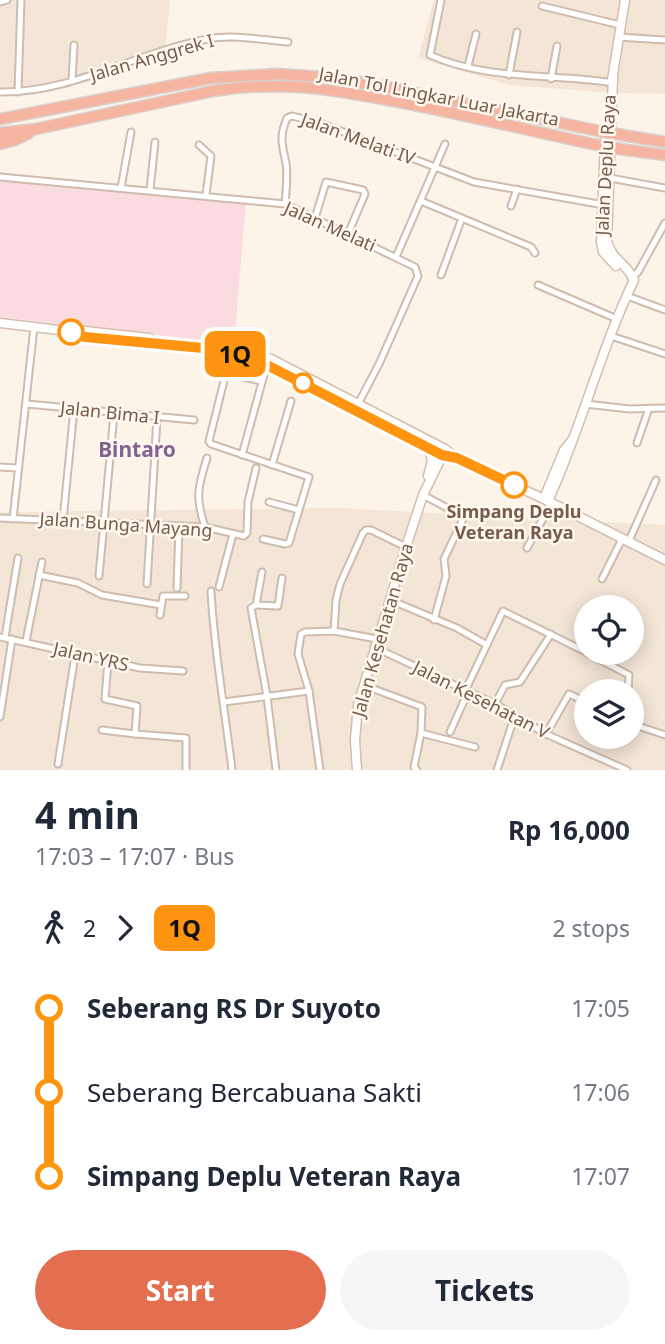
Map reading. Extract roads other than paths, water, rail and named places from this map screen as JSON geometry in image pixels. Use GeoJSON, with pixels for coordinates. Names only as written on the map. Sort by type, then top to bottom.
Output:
{"type":"FeatureCollection","features":[{"type":"Feature","properties":{"kind":"highway","name":"Jalan Tol Lingkar Luar Jakarta"},"geometry":{"type":"LineString","coordinates":[[0,119],[211,78],[278,74],[336,78],[665,142]]}},
{"type":"Feature","properties":{"kind":"highway","name":"Jalan Tol Lingkar Luar Jakarta"},"geometry":{"type":"LineString","coordinates":[[0,134],[36,129],[213,91],[292,85],[326,88],[597,145],[665,155]]}},
{"type":"Feature","properties":{"kind":"highway"},"geometry":{"type":"LineString","coordinates":[[0,144],[36,129]]}},
{"type":"Feature","properties":{"kind":"main road","name":"Jalan Deplu Raya"},"geometry":{"type":"LineString","coordinates":[[606,205],[604,160],[618,37],[625,0]]}},
{"type":"Feature","properties":{"kind":"main road","name":"Jalan Deplu Raya"},"geometry":{"type":"LineString","coordinates":[[613,81],[610,178],[601,242],[603,251],[632,279]]}},
{"type":"Feature","properties":{"kind":"main road"},"geometry":{"type":"LineString","coordinates":[[548,501],[564,450],[573,439],[632,279]]}},
{"type":"Feature","properties":{"kind":"main road"},"geometry":{"type":"LineString","coordinates":[[0,323],[76,332],[85,337],[247,349],[444,452],[665,560]]}},
{"type":"Feature","properties":{"kind":"main road"},"geometry":{"type":"LineString","coordinates":[[215,347],[267,364],[357,406],[428,447],[444,452]]}},
{"type":"Feature","properties":{"kind":"main road","name":"Jalan Kesehatan Raya"},"geometry":{"type":"LineString","coordinates":[[424,494],[432,461],[428,447]]}},
{"type":"Feature","properties":{"kind":"main road","name":"Jalan Kesehatan Raya"},"geometry":{"type":"LineString","coordinates":[[357,770],[356,720],[363,685],[405,547],[424,494],[444,452]]}},
{"type":"Feature","properties":{"kind":"street"},"geometry":{"type":"LineString","coordinates":[[0,2],[7,0]]}},
{"type":"Feature","properties":{"kind":"street"},"geometry":{"type":"LineString","coordinates":[[18,92],[21,0]]}},
{"type":"Feature","properties":{"kind":"street"},"geometry":{"type":"LineString","coordinates":[[441,0],[429,54],[509,75],[613,81]]}},
{"type":"Feature","properties":{"kind":"street"},"geometry":{"type":"LineString","coordinates":[[542,6],[620,24]]}},
{"type":"Feature","properties":{"kind":"street"},"geometry":{"type":"LineString","coordinates":[[509,75],[517,32]]}},
{"type":"Feature","properties":{"kind":"street"},"geometry":{"type":"LineString","coordinates":[[468,66],[476,34]]}},
{"type":"Feature","properties":{"kind":"street"},"geometry":{"type":"LineString","coordinates":[[618,37],[665,40]]}},
{"type":"Feature","properties":{"kind":"street","name":"Jalan Anggrek I"},"geometry":{"type":"LineString","coordinates":[[0,92],[30,92],[211,38],[288,42]]}},
{"type":"Feature","properties":{"kind":"street"},"geometry":{"type":"LineString","coordinates":[[72,80],[74,45]]}},
{"type":"Feature","properties":{"kind":"street"},"geometry":{"type":"LineString","coordinates":[[551,79],[557,46]]}},
{"type":"Feature","properties":{"kind":"street","name":"Jalan Melati IV"},"geometry":{"type":"LineString","coordinates":[[285,204],[286,162],[281,142],[284,124],[289,116],[320,123],[434,167]]}},
{"type":"Feature","properties":{"kind":"street"},"geometry":{"type":"LineString","coordinates":[[121,188],[131,132]]}},
{"type":"Feature","properties":{"kind":"street"},"geometry":{"type":"LineString","coordinates":[[149,190],[155,142]]}},
{"type":"Feature","properties":{"kind":"street"},"geometry":{"type":"LineString","coordinates":[[396,257],[445,144]]}},
{"type":"Feature","properties":{"kind":"street"},"geometry":{"type":"LineString","coordinates":[[199,145],[211,156],[206,195]]}},
{"type":"Feature","properties":{"kind":"street"},"geometry":{"type":"LineString","coordinates":[[434,167],[466,179],[606,205]]}},
{"type":"Feature","properties":{"kind":"street","name":"Jalan Melati"},"geometry":{"type":"LineString","coordinates":[[0,177],[285,204],[417,268],[418,276],[357,406]]}},
{"type":"Feature","properties":{"kind":"street"},"geometry":{"type":"LineString","coordinates":[[610,178],[665,188]]}},
{"type":"Feature","properties":{"kind":"street"},"geometry":{"type":"LineString","coordinates":[[315,218],[325,183],[328,181],[363,190],[365,192],[348,234]]}},
{"type":"Feature","properties":{"kind":"street"},"geometry":{"type":"LineString","coordinates":[[511,206],[517,189]]}},
{"type":"Feature","properties":{"kind":"street"},"geometry":{"type":"LineString","coordinates":[[421,201],[531,247],[535,253]]}},
{"type":"Feature","properties":{"kind":"street"},"geometry":{"type":"LineString","coordinates":[[441,275],[462,218]]}},
{"type":"Feature","properties":{"kind":"street"},"geometry":{"type":"LineString","coordinates":[[632,279],[665,223]]}},
{"type":"Feature","properties":{"kind":"street"},"geometry":{"type":"LineString","coordinates":[[538,285],[617,319]]}},
{"type":"Feature","properties":{"kind":"street"},"geometry":{"type":"LineString","coordinates":[[627,296],[665,310]]}},
{"type":"Feature","properties":{"kind":"street"},"geometry":{"type":"LineString","coordinates":[[13,519],[34,327]]}},
{"type":"Feature","properties":{"kind":"street"},"geometry":{"type":"LineString","coordinates":[[611,335],[665,354]]}},
{"type":"Feature","properties":{"kind":"street"},"geometry":{"type":"LineString","coordinates":[[242,455],[267,364]]}},
{"type":"Feature","properties":{"kind":"street"},"geometry":{"type":"LineString","coordinates":[[261,382],[229,372],[225,374],[209,442],[309,478],[288,544],[263,539]]}},
{"type":"Feature","properties":{"kind":"street"},"geometry":{"type":"LineString","coordinates":[[272,465],[291,401]]}},
{"type":"Feature","properties":{"kind":"street","name":"Jalan Bima I"},"geometry":{"type":"LineString","coordinates":[[27,404],[194,421]]}},
{"type":"Feature","properties":{"kind":"street"},"geometry":{"type":"LineString","coordinates":[[585,404],[618,408],[665,408]]}},
{"type":"Feature","properties":{"kind":"street"},"geometry":{"type":"LineString","coordinates":[[637,443],[649,408]]}},
{"type":"Feature","properties":{"kind":"street"},"geometry":{"type":"LineString","coordinates":[[63,520],[74,409]]}},
{"type":"Feature","properties":{"kind":"street"},"geometry":{"type":"LineString","coordinates":[[99,576],[114,414]]}},
{"type":"Feature","properties":{"kind":"street"},"geometry":{"type":"LineString","coordinates":[[147,584],[156,418]]}},
{"type":"Feature","properties":{"kind":"street"},"geometry":{"type":"LineString","coordinates":[[205,527],[199,510],[197,487],[207,458]]}},
{"type":"Feature","properties":{"kind":"street"},"geometry":{"type":"LineString","coordinates":[[0,467],[17,468]]}},
{"type":"Feature","properties":{"kind":"street","name":"Jalan Bunga Mayang"},"geometry":{"type":"LineString","coordinates":[[0,519],[205,527],[244,536],[256,468]]}},
{"type":"Feature","properties":{"kind":"street"},"geometry":{"type":"LineString","coordinates":[[602,579],[656,481]]}},
{"type":"Feature","properties":{"kind":"street"},"geometry":{"type":"LineString","coordinates":[[424,494],[464,517],[444,559],[446,576],[433,620]]}},
{"type":"Feature","properties":{"kind":"street"},"geometry":{"type":"LineString","coordinates":[[527,548],[548,501]]}},
{"type":"Feature","properties":{"kind":"street"},"geometry":{"type":"LineString","coordinates":[[269,502],[299,510]]}},
{"type":"Feature","properties":{"kind":"street"},"geometry":{"type":"LineString","coordinates":[[177,588],[179,526]]}},
{"type":"Feature","properties":{"kind":"street"},"geometry":{"type":"LineString","coordinates":[[334,631],[340,584],[363,533],[370,530],[405,547]]}},
{"type":"Feature","properties":{"kind":"street"},"geometry":{"type":"LineString","coordinates":[[219,587],[233,534]]}},
{"type":"Feature","properties":{"kind":"street"},"geometry":{"type":"LineString","coordinates":[[2,637],[18,558]]}},
{"type":"Feature","properties":{"kind":"street"},"geometry":{"type":"LineString","coordinates":[[26,641],[38,595],[41,562]]}},
{"type":"Feature","properties":{"kind":"street"},"geometry":{"type":"LineString","coordinates":[[256,605],[262,572]]}},
{"type":"Feature","properties":{"kind":"street"},"geometry":{"type":"LineString","coordinates":[[39,575],[82,585],[102,595],[161,605]]}},
{"type":"Feature","properties":{"kind":"street"},"geometry":{"type":"LineString","coordinates":[[276,770],[267,696],[251,608],[256,605],[278,606],[282,578]]}},
{"type":"Feature","properties":{"kind":"street"},"geometry":{"type":"LineString","coordinates":[[211,591],[213,629],[232,770]]}},
{"type":"Feature","properties":{"kind":"street"},"geometry":{"type":"LineString","coordinates":[[160,615],[163,596],[185,596]]}},
{"type":"Feature","properties":{"kind":"street"},"geometry":{"type":"LineString","coordinates":[[390,600],[457,628],[487,645]]}},
{"type":"Feature","properties":{"kind":"street"},"geometry":{"type":"LineString","coordinates":[[450,733],[503,611],[574,646]]}},
{"type":"Feature","properties":{"kind":"street","name":"Jalan Kesehatan V"},"geometry":{"type":"LineString","coordinates":[[309,691],[298,654],[301,634],[334,631],[376,643],[466,692],[495,704],[546,734],[627,770]]}},
{"type":"Feature","properties":{"kind":"street"},"geometry":{"type":"LineString","coordinates":[[495,704],[504,685],[520,682],[551,634]]}},
{"type":"Feature","properties":{"kind":"street","name":"Jalan YRS"},"geometry":{"type":"LineString","coordinates":[[2,637],[140,668],[183,671]]}},
{"type":"Feature","properties":{"kind":"street"},"geometry":{"type":"LineString","coordinates":[[0,717],[12,639]]}},
{"type":"Feature","properties":{"kind":"street"},"geometry":{"type":"LineString","coordinates":[[58,764],[75,655]]}},
{"type":"Feature","properties":{"kind":"street"},"geometry":{"type":"LineString","coordinates":[[108,661],[105,699],[137,706],[135,734]]}},
{"type":"Feature","properties":{"kind":"street"},"geometry":{"type":"LineString","coordinates":[[610,665],[629,675],[629,679]]}},
{"type":"Feature","properties":{"kind":"street"},"geometry":{"type":"LineString","coordinates":[[363,685],[422,706],[421,733],[414,767],[417,770]]}},
{"type":"Feature","properties":{"kind":"street"},"geometry":{"type":"LineString","coordinates":[[224,702],[309,691],[320,770]]}},
{"type":"Feature","properties":{"kind":"street"},"geometry":{"type":"LineString","coordinates":[[546,734],[569,694],[574,696]]}},
{"type":"Feature","properties":{"kind":"street"},"geometry":{"type":"LineString","coordinates":[[497,770],[515,715]]}},
{"type":"Feature","properties":{"kind":"street"},"geometry":{"type":"LineString","coordinates":[[644,728],[665,735]]}},
{"type":"Feature","properties":{"kind":"street"},"geometry":{"type":"LineString","coordinates":[[102,730],[186,738],[186,770]]}},
{"type":"Feature","properties":{"kind":"street"},"geometry":{"type":"LineString","coordinates":[[421,733],[475,747]]}},
{"type":"Feature","properties":{"kind":"place","name":"Simpang Deplu Veteran Raya"},"geometry":{"type":"Point","coordinates":[514,485]}},
{"type":"Feature","properties":{"kind":"district","name":"Bintaro"},"geometry":{"type":"Point","coordinates":[137,450]}}]}
